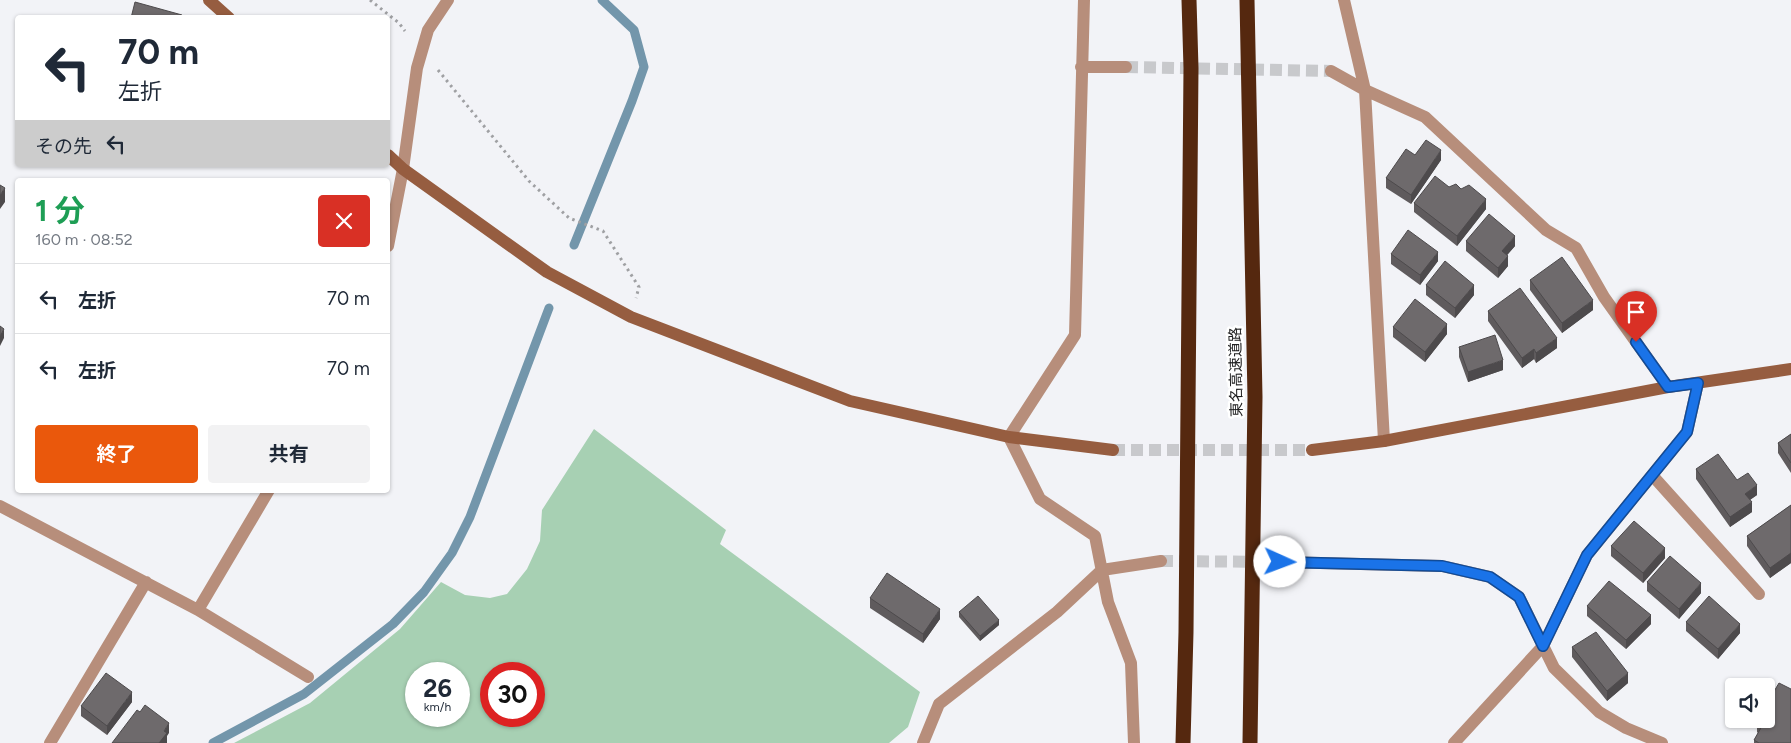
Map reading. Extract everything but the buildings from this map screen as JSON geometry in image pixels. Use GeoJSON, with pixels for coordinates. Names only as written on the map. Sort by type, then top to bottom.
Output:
{"type":"FeatureCollection","features":[{"type":"Feature","properties":{"kind":"highway"},"geometry":{"type":"LineString","coordinates":[[1183,743],[1191,78],[1189,0]]}},
{"type":"Feature","properties":{"kind":"highway","name":"東名高速道路"},"geometry":{"type":"LineString","coordinates":[[1247,0],[1255,397],[1250,743]]}},
{"type":"Feature","properties":{"kind":"street"},"geometry":{"type":"LineString","coordinates":[[209,0],[226,15]]}},
{"type":"Feature","properties":{"kind":"street"},"geometry":{"type":"LineString","coordinates":[[390,236],[403,169],[417,68],[428,30],[448,0]]}},
{"type":"Feature","properties":{"kind":"street"},"geometry":{"type":"LineString","coordinates":[[1009,437],[1075,335],[1084,0]]}},
{"type":"Feature","properties":{"kind":"street"},"geometry":{"type":"LineString","coordinates":[[1344,0],[1365,90],[1384,441]]}},
{"type":"Feature","properties":{"kind":"street"},"geometry":{"type":"LineString","coordinates":[[1081,67],[1126,67]]}},
{"type":"Feature","properties":{"kind":"street"},"geometry":{"type":"LineString","coordinates":[[1331,71],[1365,90],[1425,117],[1546,230],[1576,248],[1604,297],[1668,387]]}},
{"type":"Feature","properties":{"kind":"street"},"geometry":{"type":"LineString","coordinates":[[390,157],[403,169],[547,272],[630,318],[850,401],[1009,437],[1113,450]]}},
{"type":"Feature","properties":{"kind":"street"},"geometry":{"type":"LineString","coordinates":[[1312,450],[1384,441],[1668,387],[1791,369]]}},
{"type":"Feature","properties":{"kind":"street"},"geometry":{"type":"LineString","coordinates":[[1454,743],[1543,646],[1587,555],[1687,432],[1698,383]]}},
{"type":"Feature","properties":{"kind":"street"},"geometry":{"type":"LineString","coordinates":[[1009,437],[1040,498],[1095,536],[1108,602],[1131,663],[1134,743]]}},
{"type":"Feature","properties":{"kind":"street"},"geometry":{"type":"LineString","coordinates":[[1652,475],[1758,594]]}},
{"type":"Feature","properties":{"kind":"street"},"geometry":{"type":"LineString","coordinates":[[198,610],[267,493]]}},
{"type":"Feature","properties":{"kind":"street"},"geometry":{"type":"LineString","coordinates":[[0,506],[198,610],[308,677]]}},
{"type":"Feature","properties":{"kind":"street"},"geometry":{"type":"LineString","coordinates":[[923,743],[939,704],[1057,612],[1102,570],[1161,561]]}},
{"type":"Feature","properties":{"kind":"street"},"geometry":{"type":"LineString","coordinates":[[1280,562],[1442,566],[1490,577],[1519,597],[1554,668],[1599,712],[1626,728],[1662,743]]}},
{"type":"Feature","properties":{"kind":"street"},"geometry":{"type":"LineString","coordinates":[[50,743],[146,582]]}},
{"type":"Feature","properties":{"kind":"path"},"geometry":{"type":"LineString","coordinates":[[370,0],[389,15]]}},
{"type":"Feature","properties":{"kind":"path"},"geometry":{"type":"LineString","coordinates":[[390,16],[399,23],[529,181],[569,218],[603,231],[639,286],[630,318]]}},
{"type":"Feature","properties":{"kind":"green space"},"geometry":{"type":"Polygon","coordinates":[[[594,429],[726,530],[720,544],[920,692],[908,727],[889,743],[234,743],[310,703],[400,629],[441,582],[465,595],[490,598],[507,594],[527,569],[540,541],[542,510],[594,429]]]}},
{"type":"Feature","properties":{"kind":"waterway"},"geometry":{"type":"LineString","coordinates":[[574,245],[644,67],[634,30],[602,0]]}},
{"type":"Feature","properties":{"kind":"waterway"},"geometry":{"type":"LineString","coordinates":[[213,743],[304,694],[393,624],[424,592],[452,553],[470,517],[549,308]]}},
{"type":"Feature","properties":{"kind":"tunnel"},"geometry":{"type":"LineString","coordinates":[[1126,67],[1331,71]]}},
{"type":"Feature","properties":{"kind":"tunnel"},"geometry":{"type":"LineString","coordinates":[[1113,450],[1312,450]]}},
{"type":"Feature","properties":{"kind":"tunnel"},"geometry":{"type":"LineString","coordinates":[[1161,561],[1280,562]]}},
{"type":"Feature","properties":{"kind":"route"},"geometry":{"type":"LineString","coordinates":[[1280,562],[1442,566],[1490,577],[1519,597],[1543,646],[1587,555],[1687,432],[1698,383],[1668,387],[1636,342]]}}]}
